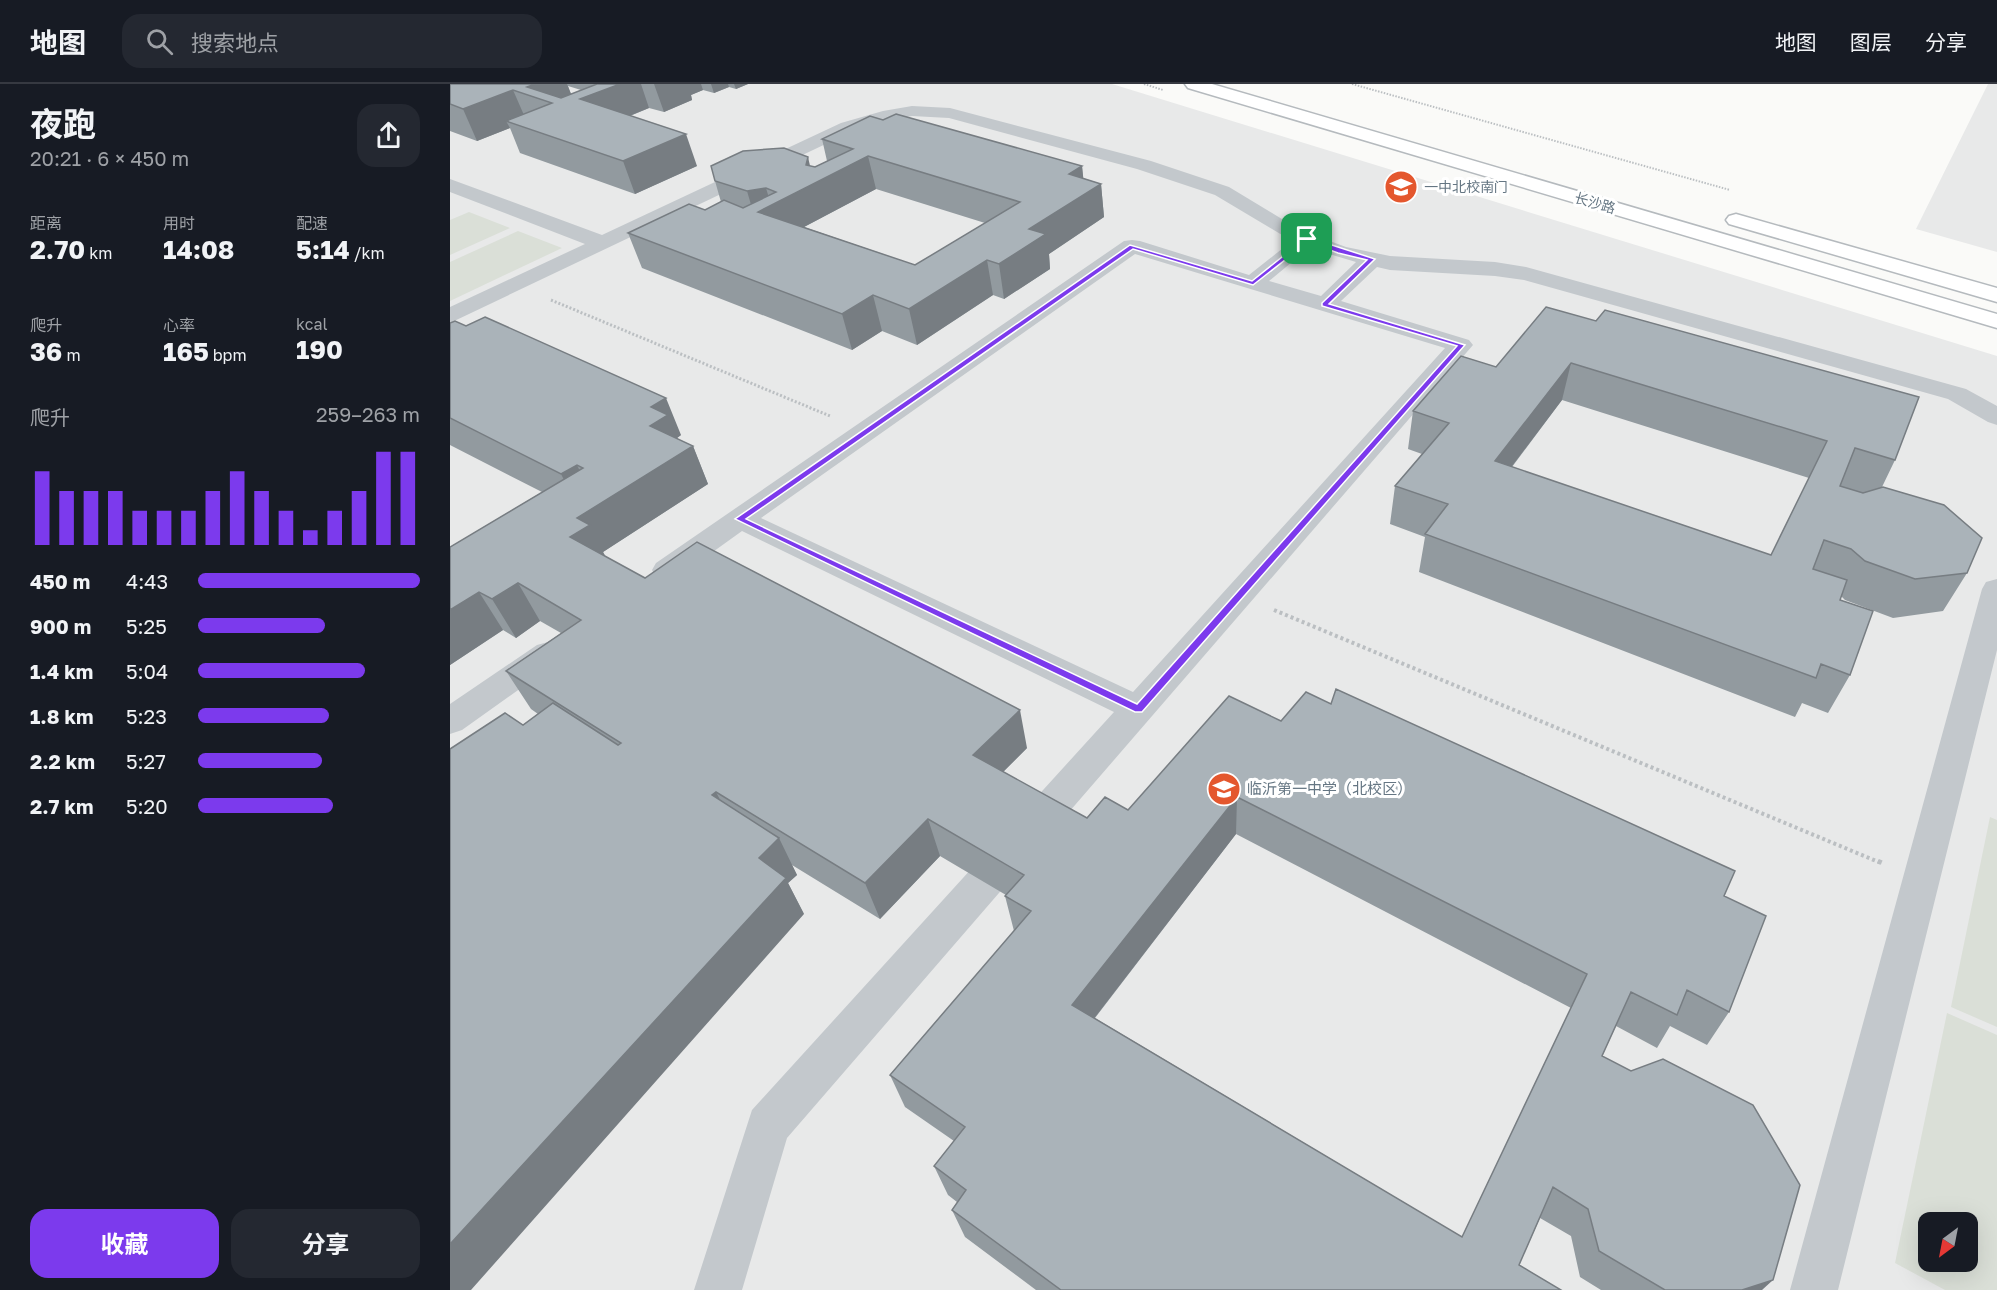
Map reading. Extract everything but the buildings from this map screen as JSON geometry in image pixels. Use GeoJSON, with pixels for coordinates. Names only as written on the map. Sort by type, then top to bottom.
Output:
{"type":"FeatureCollection","features":[{"type":"Feature","properties":{"kind":"main road","name":"长沙路"},"geometry":{"type":"LineString","coordinates":[[1194,84],[1997,321]]}},
{"type":"Feature","properties":{"kind":"main road"},"geometry":{"type":"LineString","coordinates":[[1721,216],[1997,295]]}},
{"type":"Feature","properties":{"kind":"street"},"geometry":{"type":"LineString","coordinates":[[450,316],[847,127],[883,116],[910,102],[1222,191],[1293,234],[1340,252],[1390,263],[1495,269],[1526,274],[1957,394],[1997,417]]}},
{"type":"Feature","properties":{"kind":"street"},"geometry":{"type":"LineString","coordinates":[[450,185],[603,243]]}},
{"type":"Feature","properties":{"kind":"street"},"geometry":{"type":"LineString","coordinates":[[1253,283],[1307,239]]}},
{"type":"Feature","properties":{"kind":"street"},"geometry":{"type":"LineString","coordinates":[[643,587],[1132,246],[1461,345],[768,1126],[718,1290]]}},
{"type":"Feature","properties":{"kind":"street"},"geometry":{"type":"LineString","coordinates":[[1325,304],[1372,259]]}},
{"type":"Feature","properties":{"kind":"street"},"geometry":{"type":"LineString","coordinates":[[740,519],[1138,709]]}},
{"type":"Feature","properties":{"kind":"street"},"geometry":{"type":"LineString","coordinates":[[1814,1290],[1997,589]]}},
{"type":"Feature","properties":{"kind":"street"},"geometry":{"type":"LineString","coordinates":[[450,721],[566,640]]}},
{"type":"Feature","properties":{"kind":"path"},"geometry":{"type":"LineString","coordinates":[[1352,84],[1732,190]]}},
{"type":"Feature","properties":{"kind":"path"},"geometry":{"type":"LineString","coordinates":[[516,285],[866,431]]}},
{"type":"Feature","properties":{"kind":"path"},"geometry":{"type":"LineString","coordinates":[[1239,596],[1921,879]]}},
{"type":"Feature","properties":{"kind":"shaded area","name":"临沂第一中学（北校区）"},"geometry":{"type":"Polygon","coordinates":[[[450,84],[1112,84],[1997,356],[1997,1290],[450,1290],[450,84]]]}},
{"type":"Feature","properties":{"kind":"shaded area"},"geometry":{"type":"Polygon","coordinates":[[[1988,84],[1997,84],[1997,252],[1916,229],[1988,84]]]}},
{"type":"Feature","properties":{"kind":"shaded area"},"geometry":{"type":"Polygon","coordinates":[[[469,212],[510,228],[450,255],[450,220],[469,212]]]}},
{"type":"Feature","properties":{"kind":"shaded area"},"geometry":{"type":"Polygon","coordinates":[[[518,231],[562,248],[450,301],[450,262],[518,231]]]}},
{"type":"Feature","properties":{"kind":"shaded area"},"geometry":{"type":"Polygon","coordinates":[[[1990,817],[1997,820],[1997,1027],[1951,1007],[1990,817]]]}},
{"type":"Feature","properties":{"kind":"shaded area"},"geometry":{"type":"Polygon","coordinates":[[[1947,1013],[1997,1035],[1997,1290],[1945,1290],[1895,1263],[1947,1013]]]}},
{"type":"Feature","properties":{"kind":"place","name":"一中北校南门"},"geometry":{"type":"Point","coordinates":[1401,187]}},
{"type":"Feature","properties":{"kind":"place","name":"临沂第一中学（北校区）"},"geometry":{"type":"Point","coordinates":[1224,789]}},
{"type":"Feature","properties":{"kind":"route"},"geometry":{"type":"LineString","coordinates":[[1307,239],[1340,252],[1372,259],[1325,304],[1461,345],[1138,709],[740,519],[1132,246],[1253,283],[1307,239]]}}]}
